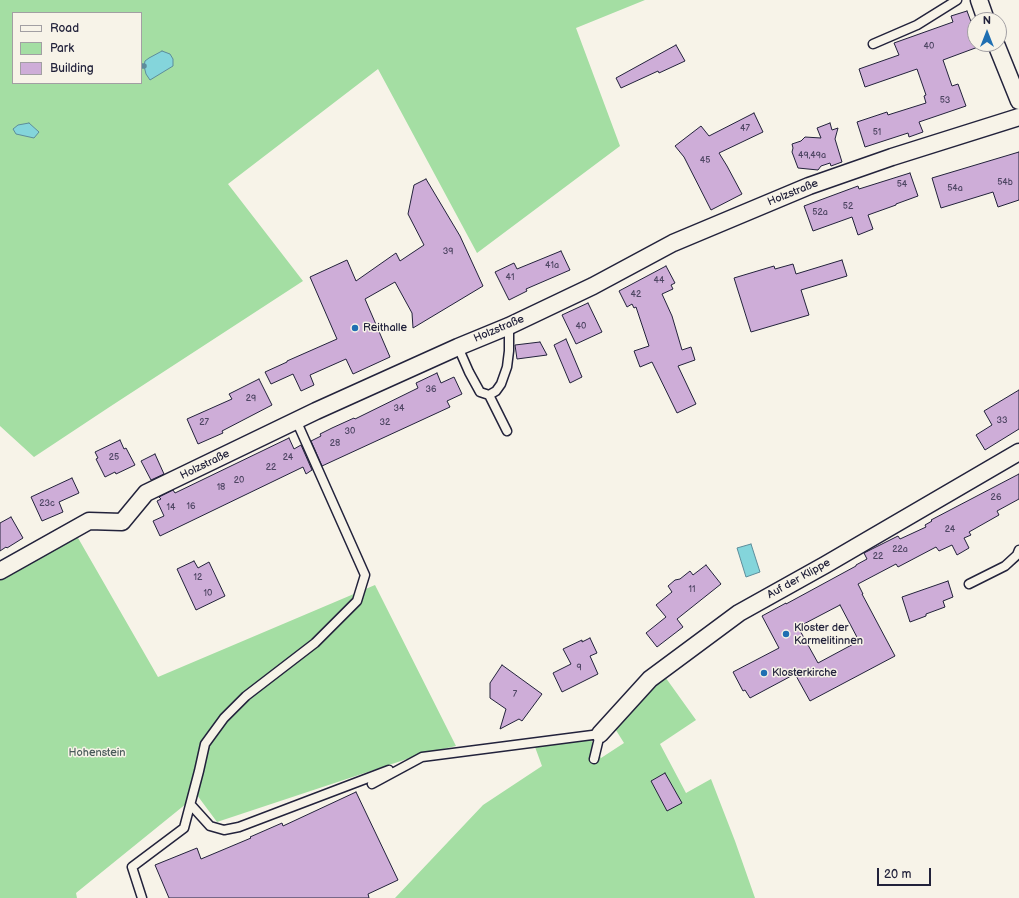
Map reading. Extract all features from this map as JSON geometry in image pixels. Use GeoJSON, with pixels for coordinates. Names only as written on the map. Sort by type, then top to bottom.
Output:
{"type":"FeatureCollection","features":[{"type":"Feature","properties":{"kind":"street"},"geometry":{"type":"LineString","coordinates":[[978,0],[983,12]]}},
{"type":"Feature","properties":{"kind":"street"},"geometry":{"type":"LineString","coordinates":[[999,52],[1019,101]]}},
{"type":"Feature","properties":{"kind":"street","name":"Holzstraße"},"geometry":{"type":"LineString","coordinates":[[0,571],[89,521],[122,522],[146,493],[296,420],[458,347],[510,326],[593,286],[673,243],[809,186],[892,157],[1019,117]]}},
{"type":"Feature","properties":{"kind":"street","name":"Auf der Klippe"},"geometry":{"type":"LineString","coordinates":[[600,734],[650,679],[739,613],[825,565],[1019,452]]}},
{"type":"Feature","properties":{"kind":"lane"},"geometry":{"type":"LineString","coordinates":[[873,44],[917,25],[957,0]]}},
{"type":"Feature","properties":{"kind":"lane"},"geometry":{"type":"LineString","coordinates":[[489,395],[496,391],[502,384],[506,372],[509,355],[510,326]]}},
{"type":"Feature","properties":{"kind":"lane"},"geometry":{"type":"LineString","coordinates":[[458,347],[480,392],[489,395],[507,431]]}},
{"type":"Feature","properties":{"kind":"lane"},"geometry":{"type":"LineString","coordinates":[[142,898],[132,867],[184,828],[191,805],[205,744],[224,718],[246,696],[315,643],[358,601],[365,575],[296,420]]}},
{"type":"Feature","properties":{"kind":"lane"},"geometry":{"type":"LineString","coordinates":[[969,584],[1004,566],[1017,555],[1019,550]]}},
{"type":"Feature","properties":{"kind":"lane"},"geometry":{"type":"LineString","coordinates":[[191,805],[210,826],[224,830],[239,827],[422,757],[600,734],[594,759]]}},
{"type":"Feature","properties":{"kind":"lane"},"geometry":{"type":"LineString","coordinates":[[372,784],[422,757]]}},
{"type":"Feature","properties":{"kind":"green space"},"geometry":{"type":"Polygon","coordinates":[[[0,0],[645,0],[576,28],[620,146],[477,253],[378,69],[228,184],[303,281],[34,457],[0,426],[0,0]]]}},
{"type":"Feature","properties":{"kind":"green space","name":"Hohenstein"},"geometry":{"type":"Polygon","coordinates":[[[70,524],[158,677],[375,585],[456,746],[422,754],[217,822],[197,795],[76,893],[77,898],[0,898],[0,567],[70,524]]]}},
{"type":"Feature","properties":{"kind":"green space"},"geometry":{"type":"Polygon","coordinates":[[[663,674],[696,720],[660,744],[686,793],[711,779],[755,898],[395,898],[483,805],[542,766],[535,747],[591,740],[601,758],[624,743],[614,727],[663,674]]]}},
{"type":"Feature","properties":{"kind":"water"},"geometry":{"type":"Polygon","coordinates":[[[162,51],[170,54],[173,59],[173,66],[150,80],[146,74],[144,66],[145,61],[162,51]]]}},
{"type":"Feature","properties":{"kind":"water"},"geometry":{"type":"Polygon","coordinates":[[[29,123],[39,132],[34,138],[16,134],[13,129],[18,125],[29,123]]]}},
{"type":"Feature","properties":{"kind":"water"},"geometry":{"type":"Polygon","coordinates":[[[751,544],[760,572],[746,577],[737,548],[751,544]]]}},
{"type":"Feature","properties":{"kind":"building"},"geometry":{"type":"Polygon","coordinates":[[[967,12],[967,51],[943,60],[952,86],[958,84],[966,106],[919,122],[923,132],[909,137],[908,133],[865,147],[857,122],[887,112],[888,115],[926,103],[924,96],[926,95],[917,69],[865,87],[859,69],[899,55],[894,43],[953,22],[951,16],[967,12]]]}},
{"type":"Feature","properties":{"kind":"building"},"geometry":{"type":"Polygon","coordinates":[[[676,45],[685,61],[659,73],[658,71],[621,88],[616,78],[676,45]]]}},
{"type":"Feature","properties":{"kind":"building"},"geometry":{"type":"Polygon","coordinates":[[[754,113],[763,132],[719,153],[742,194],[711,210],[684,157],[675,146],[701,126],[709,136],[754,113]]]}},
{"type":"Feature","properties":{"kind":"building"},"geometry":{"type":"Polygon","coordinates":[[[830,123],[832,130],[838,128],[835,139],[842,162],[831,166],[830,163],[821,166],[818,170],[798,168],[792,152],[792,144],[801,141],[805,137],[821,138],[817,128],[830,123]]]}},
{"type":"Feature","properties":{"kind":"building"},"geometry":{"type":"Polygon","coordinates":[[[1019,152],[1019,200],[998,207],[993,192],[941,208],[932,178],[1019,152]]]}},
{"type":"Feature","properties":{"kind":"building"},"geometry":{"type":"Polygon","coordinates":[[[910,173],[918,196],[868,215],[873,229],[858,235],[852,217],[813,231],[804,206],[858,186],[859,189],[910,173]]]}},
{"type":"Feature","properties":{"kind":"building"},"geometry":{"type":"Polygon","coordinates":[[[426,179],[460,236],[483,286],[413,328],[412,313],[395,282],[365,299],[390,357],[353,374],[346,359],[310,375],[314,385],[301,391],[293,374],[271,384],[265,372],[337,339],[310,277],[347,260],[356,281],[396,253],[400,261],[424,245],[408,214],[414,185],[426,179]]]}},
{"type":"Feature","properties":{"kind":"building"},"geometry":{"type":"Polygon","coordinates":[[[561,251],[570,270],[526,289],[527,291],[509,300],[495,272],[514,263],[517,269],[561,251]]]}},
{"type":"Feature","properties":{"kind":"building"},"geometry":{"type":"Polygon","coordinates":[[[842,260],[847,276],[801,290],[809,315],[751,332],[734,278],[774,266],[775,269],[793,264],[796,274],[842,260]]]}},
{"type":"Feature","properties":{"kind":"building"},"geometry":{"type":"Polygon","coordinates":[[[666,266],[675,283],[671,285],[673,289],[662,294],[672,316],[682,350],[691,347],[695,360],[678,366],[696,404],[677,413],[652,362],[640,367],[634,351],[649,346],[636,307],[634,308],[632,304],[627,307],[619,291],[666,266]]]}},
{"type":"Feature","properties":{"kind":"building"},"geometry":{"type":"Polygon","coordinates":[[[588,303],[602,332],[576,344],[562,315],[588,303]]]}},
{"type":"Feature","properties":{"kind":"building"},"geometry":{"type":"Polygon","coordinates":[[[566,339],[582,377],[570,383],[554,345],[566,339]]]}},
{"type":"Feature","properties":{"kind":"building"},"geometry":{"type":"Polygon","coordinates":[[[540,342],[547,355],[517,359],[515,345],[540,342]]]}},
{"type":"Feature","properties":{"kind":"building"},"geometry":{"type":"Polygon","coordinates":[[[437,373],[441,383],[454,377],[462,394],[447,401],[450,407],[322,466],[311,441],[321,436],[320,434],[332,428],[354,418],[355,419],[418,388],[416,383],[437,373]]]}},
{"type":"Feature","properties":{"kind":"building"},"geometry":{"type":"Polygon","coordinates":[[[259,379],[272,405],[222,431],[223,433],[198,444],[187,419],[232,399],[229,394],[259,379]]]}},
{"type":"Feature","properties":{"kind":"building"},"geometry":{"type":"Polygon","coordinates":[[[1019,390],[1019,429],[985,450],[976,435],[992,425],[984,411],[1019,390]]]}},
{"type":"Feature","properties":{"kind":"building"},"geometry":{"type":"Polygon","coordinates":[[[289,438],[294,449],[301,445],[312,470],[306,474],[303,467],[160,536],[153,521],[164,516],[157,501],[161,499],[159,497],[173,490],[175,493],[289,438]]]}},
{"type":"Feature","properties":{"kind":"building"},"geometry":{"type":"Polygon","coordinates":[[[120,440],[124,449],[126,448],[135,465],[116,474],[115,472],[105,477],[96,459],[98,458],[95,452],[120,440]]]}},
{"type":"Feature","properties":{"kind":"building"},"geometry":{"type":"Polygon","coordinates":[[[155,454],[164,474],[151,480],[141,461],[155,454]]]}},
{"type":"Feature","properties":{"kind":"building"},"geometry":{"type":"Polygon","coordinates":[[[1019,474],[1019,499],[997,511],[999,515],[969,532],[971,535],[964,538],[969,548],[957,555],[952,545],[939,551],[936,547],[898,567],[896,564],[858,584],[895,656],[810,701],[795,674],[750,698],[745,690],[743,691],[733,672],[779,648],[762,616],[856,566],[867,559],[864,553],[898,536],[900,539],[926,527],[925,525],[932,521],[931,520],[1019,474]],[[840,605],[798,627],[818,663],[859,641],[840,605]]]}},
{"type":"Feature","properties":{"kind":"building"},"geometry":{"type":"Polygon","coordinates":[[[72,478],[79,493],[59,502],[63,512],[42,521],[31,497],[72,478]]]}},
{"type":"Feature","properties":{"kind":"building"},"geometry":{"type":"Polygon","coordinates":[[[11,517],[23,538],[0,551],[0,523],[11,517]]]}},
{"type":"Feature","properties":{"kind":"building"},"geometry":{"type":"Polygon","coordinates":[[[194,561],[198,568],[209,562],[225,596],[196,610],[177,569],[194,561]]]}},
{"type":"Feature","properties":{"kind":"building"},"geometry":{"type":"Polygon","coordinates":[[[706,565],[721,584],[677,619],[683,627],[657,647],[646,633],[666,617],[656,605],[672,592],[668,586],[675,580],[680,579],[690,571],[693,575],[706,565]]]}},
{"type":"Feature","properties":{"kind":"building"},"geometry":{"type":"Polygon","coordinates":[[[948,581],[953,597],[943,601],[945,607],[910,622],[902,597],[948,581]]]}},
{"type":"Feature","properties":{"kind":"building"},"geometry":{"type":"Polygon","coordinates":[[[590,638],[597,653],[590,656],[598,674],[562,692],[553,673],[571,664],[563,649],[590,638]]]}},
{"type":"Feature","properties":{"kind":"building"},"geometry":{"type":"Polygon","coordinates":[[[502,665],[542,694],[522,721],[519,719],[500,729],[506,709],[490,698],[490,683],[502,665]]]}},
{"type":"Feature","properties":{"kind":"building"},"geometry":{"type":"Polygon","coordinates":[[[665,773],[682,803],[667,811],[651,781],[665,773]]]}},
{"type":"Feature","properties":{"kind":"building"},"geometry":{"type":"Polygon","coordinates":[[[356,792],[398,880],[368,894],[369,898],[169,898],[155,865],[197,848],[201,859],[282,823],[283,826],[356,792]]]}},
{"type":"Feature","properties":{"kind":"place","name":"Reithalle"},"geometry":{"type":"Point","coordinates":[355,328]}},
{"type":"Feature","properties":{"kind":"place","name":"Kloster der Karmelitinnen"},"geometry":{"type":"Point","coordinates":[786,634]}},
{"type":"Feature","properties":{"kind":"place","name":"Klosterkirche"},"geometry":{"type":"Point","coordinates":[764,673]}}]}
